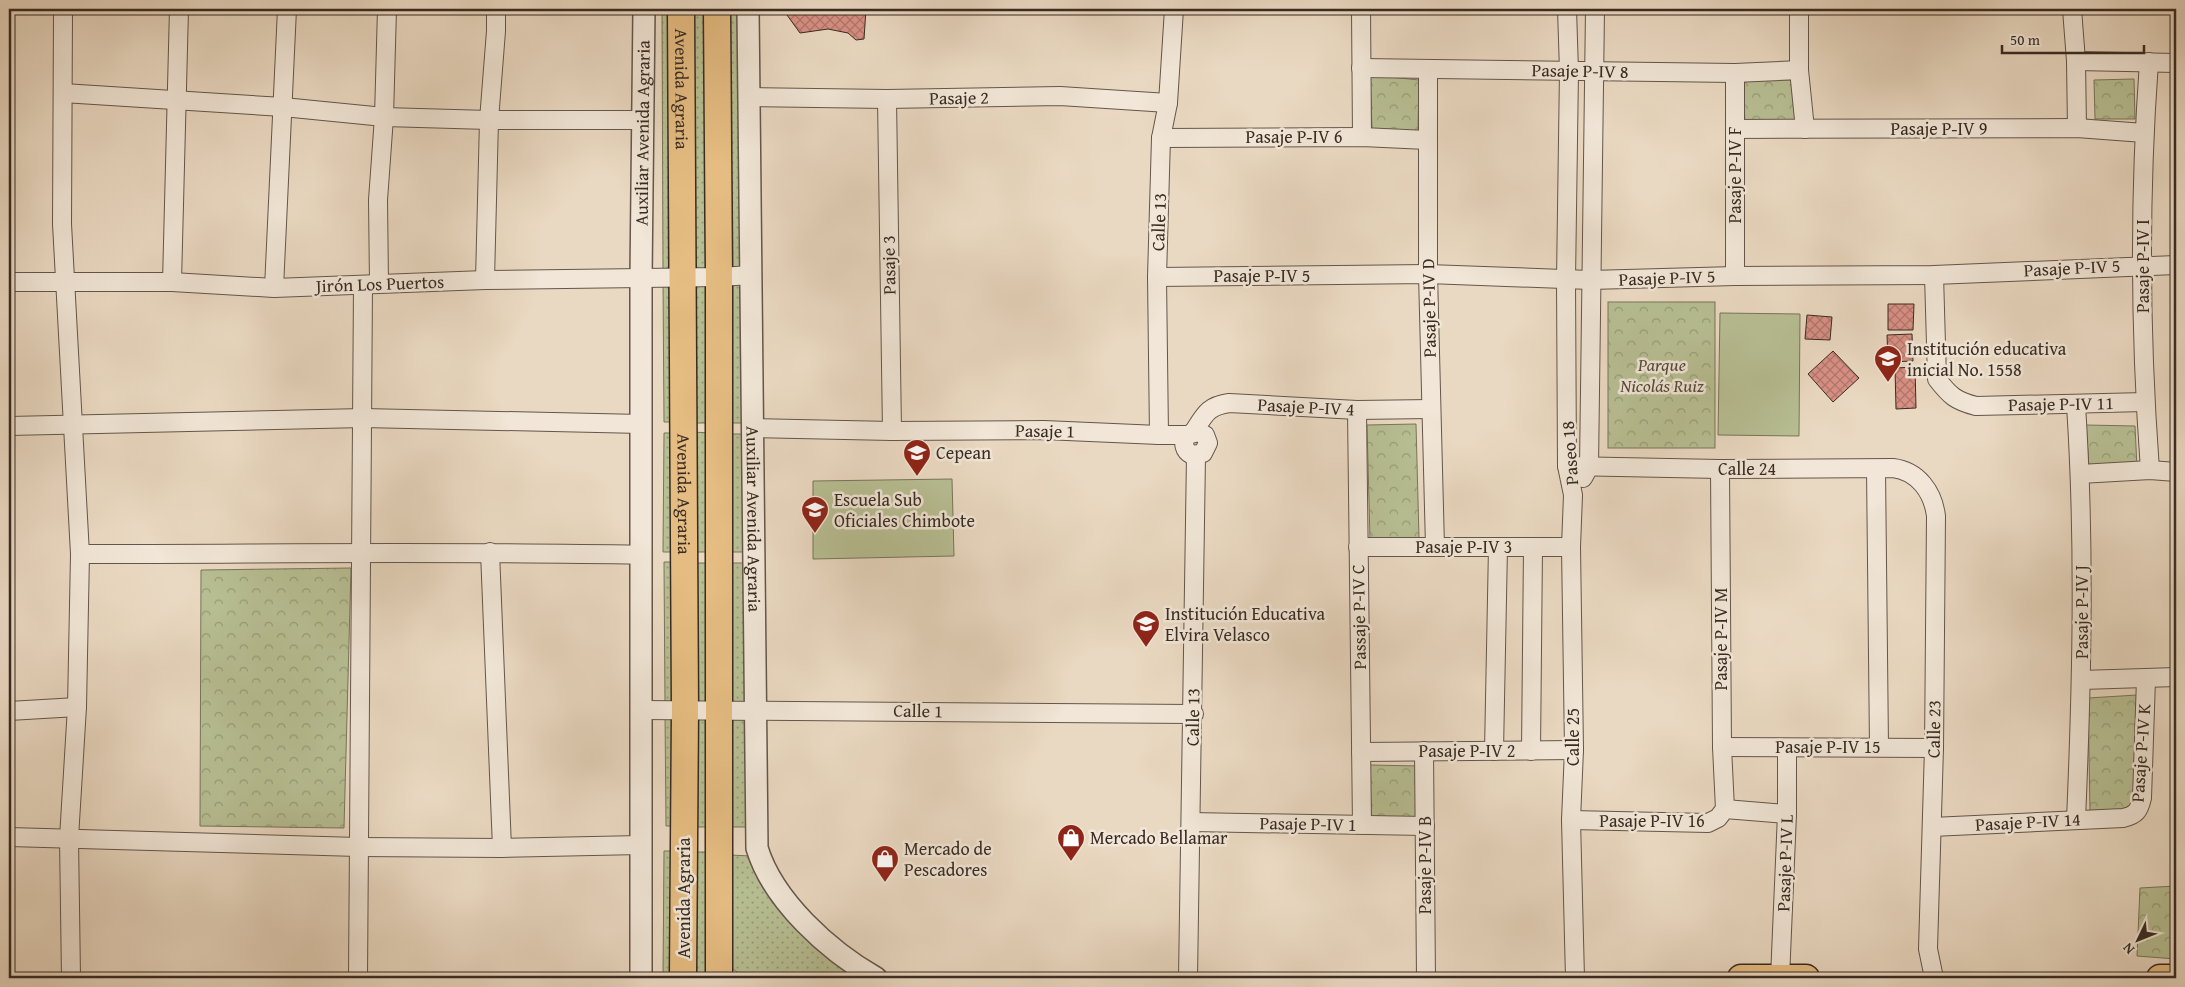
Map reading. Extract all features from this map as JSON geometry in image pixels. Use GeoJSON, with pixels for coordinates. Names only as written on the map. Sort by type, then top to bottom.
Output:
{"type":"FeatureCollection","features":[{"type":"Feature","properties":{"kind":"main road","name":"Avenida Agraria"},"geometry":{"type":"LineString","coordinates":[[681,9],[685,710],[683,978]]}},
{"type":"Feature","properties":{"kind":"main road","name":"Avenida Agraria"},"geometry":{"type":"LineString","coordinates":[[717,9],[719,978]]}},
{"type":"Feature","properties":{"kind":"main road"},"geometry":{"type":"LineString","coordinates":[[1741,978],[1806,978]]}},
{"type":"Feature","properties":{"kind":"main road"},"geometry":{"type":"LineString","coordinates":[[2160,978],[2176,978]]}},
{"type":"Feature","properties":{"kind":"street"},"geometry":{"type":"LineString","coordinates":[[63,9],[62,224],[80,554],[77,706],[69,838],[71,978]]}},
{"type":"Feature","properties":{"kind":"street"},"geometry":{"type":"LineString","coordinates":[[172,282],[179,9]]}},
{"type":"Feature","properties":{"kind":"street"},"geometry":{"type":"LineString","coordinates":[[274,288],[287,9]]}},
{"type":"Feature","properties":{"kind":"street"},"geometry":{"type":"LineString","coordinates":[[358,978],[363,418],[384,117],[387,9]]}},
{"type":"Feature","properties":{"kind":"street"},"geometry":{"type":"LineString","coordinates":[[485,280],[489,120],[496,9]]}},
{"type":"Feature","properties":{"kind":"street","name":"Auxiliar Avenida Agraria"},"geometry":{"type":"LineString","coordinates":[[641,978],[641,278],[644,9]]}},
{"type":"Feature","properties":{"kind":"street","name":"Auxiliar Avenida Agraria"},"geometry":{"type":"LineString","coordinates":[[748,9],[754,428],[757,848],[762,863],[789,906],[826,942],[860,969],[876,978]]}},
{"type":"Feature","properties":{"kind":"street","name":"Calle 13"},"geometry":{"type":"LineString","coordinates":[[1159,435],[1157,277],[1161,138],[1168,103],[1174,9]]}},
{"type":"Feature","properties":{"kind":"street"},"geometry":{"type":"LineString","coordinates":[[1361,9],[1362,137]]}},
{"type":"Feature","properties":{"kind":"street","name":"Paseo 18"},"geometry":{"type":"LineString","coordinates":[[1567,9],[1569,71],[1566,280],[1567,466],[1573,495]]}},
{"type":"Feature","properties":{"kind":"street","name":"Paseo 18"},"geometry":{"type":"LineString","coordinates":[[1573,495],[1589,467],[1595,9]]}},
{"type":"Feature","properties":{"kind":"street"},"geometry":{"type":"LineString","coordinates":[[1799,9],[1799,70],[1805,129]]}},
{"type":"Feature","properties":{"kind":"street"},"geometry":{"type":"LineString","coordinates":[[2072,9],[2076,62],[2077,128]]}},
{"type":"Feature","properties":{"kind":"street"},"geometry":{"type":"LineString","coordinates":[[2076,62],[2176,62]]}},
{"type":"Feature","properties":{"kind":"street","name":"Pasaje P-IV I"},"geometry":{"type":"LineString","coordinates":[[2149,62],[2144,133],[2142,265],[2145,402],[2150,470]]}},
{"type":"Feature","properties":{"kind":"street","name":"Pasaje P-IV 8"},"geometry":{"type":"LineString","coordinates":[[1361,68],[1736,73],[1799,70]]}},
{"type":"Feature","properties":{"kind":"street","name":"Pasaje P-IV D"},"geometry":{"type":"LineString","coordinates":[[1428,69],[1428,274],[1435,547]]}},
{"type":"Feature","properties":{"kind":"street","name":"Pasaje P-IV F"},"geometry":{"type":"LineString","coordinates":[[1735,276],[1736,73]]}},
{"type":"Feature","properties":{"kind":"street"},"geometry":{"type":"LineString","coordinates":[[63,93],[283,107],[384,117],[489,120],[642,120]]}},
{"type":"Feature","properties":{"kind":"street","name":"Pasaje 2"},"geometry":{"type":"LineString","coordinates":[[749,97],[887,99],[1060,96],[1168,103]]}},
{"type":"Feature","properties":{"kind":"street","name":"Pasaje 3"},"geometry":{"type":"LineString","coordinates":[[887,99],[892,431]]}},
{"type":"Feature","properties":{"kind":"street","name":"Pasaje P-IV 9"},"geometry":{"type":"LineString","coordinates":[[1735,129],[2077,128],[2144,133]]}},
{"type":"Feature","properties":{"kind":"street","name":"Pasaje P-IV 6"},"geometry":{"type":"LineString","coordinates":[[1161,138],[1362,137],[1427,140]]}},
{"type":"Feature","properties":{"kind":"street","name":"Pasaje P-IV 5"},"geometry":{"type":"LineString","coordinates":[[1157,277],[1428,274],[1590,280],[1735,276],[1934,275],[2176,265]]}},
{"type":"Feature","properties":{"kind":"street","name":"Jirón Los Puertos"},"geometry":{"type":"LineString","coordinates":[[9,282],[172,282],[274,288],[485,280],[752,275]]}},
{"type":"Feature","properties":{"kind":"street","name":"Pasaje P-IV 11"},"geometry":{"type":"LineString","coordinates":[[1934,275],[1937,380],[1947,393],[1960,402],[1976,406],[2145,402]]}},
{"type":"Feature","properties":{"kind":"street","name":"Pasaje P-IV 4"},"geometry":{"type":"LineString","coordinates":[[1190,433],[1205,413],[1216,405],[1229,403],[1357,410],[1431,409]]}},
{"type":"Feature","properties":{"kind":"street","name":"Pasaje P-IV J"},"geometry":{"type":"LineString","coordinates":[[2076,405],[2080,474],[2082,680],[2076,820]]}},
{"type":"Feature","properties":{"kind":"street","name":"Passaje P-IV C"},"geometry":{"type":"LineString","coordinates":[[1357,410],[1362,825]]}},
{"type":"Feature","properties":{"kind":"street"},"geometry":{"type":"LineString","coordinates":[[9,426],[363,418],[642,424]]}},
{"type":"Feature","properties":{"kind":"street","name":"Pasaje 1"},"geometry":{"type":"LineString","coordinates":[[754,428],[892,431],[1044,430],[1159,435],[1190,433]]}},
{"type":"Feature","properties":{"kind":"street","name":"Calle 13"},"geometry":{"type":"LineString","coordinates":[[1188,978],[1194,714],[1196,456],[1185,450],[1184,442],[1190,433]]}},
{"type":"Feature","properties":{"kind":"street","name":"Calle 24"},"geometry":{"type":"LineString","coordinates":[[1567,466],[1904,470],[1914,474],[1922,483]]}},
{"type":"Feature","properties":{"kind":"street","name":"Pasaje P-IV M"},"geometry":{"type":"LineString","coordinates":[[1720,469],[1722,747],[1725,809]]}},
{"type":"Feature","properties":{"kind":"street"},"geometry":{"type":"LineString","coordinates":[[1876,469],[1878,747]]}},
{"type":"Feature","properties":{"kind":"street"},"geometry":{"type":"LineString","coordinates":[[2080,474],[2150,470],[2176,472]]}},
{"type":"Feature","properties":{"kind":"street","name":"Calle 23"},"geometry":{"type":"LineString","coordinates":[[1922,483],[1931,496],[1936,516],[1934,748],[1928,949],[1934,978]]}},
{"type":"Feature","properties":{"kind":"street","name":"Calle 25"},"geometry":{"type":"LineString","coordinates":[[1573,495],[1570,547],[1574,750],[1571,820],[1575,978]]}},
{"type":"Feature","properties":{"kind":"street","name":"Pasaje P-IV 3"},"geometry":{"type":"LineString","coordinates":[[1358,547],[1570,547]]}},
{"type":"Feature","properties":{"kind":"street"},"geometry":{"type":"LineString","coordinates":[[1494,751],[1498,547]]}},
{"type":"Feature","properties":{"kind":"street"},"geometry":{"type":"LineString","coordinates":[[1531,751],[1534,547]]}},
{"type":"Feature","properties":{"kind":"street"},"geometry":{"type":"LineString","coordinates":[[80,554],[490,552],[642,555]]}},
{"type":"Feature","properties":{"kind":"street"},"geometry":{"type":"LineString","coordinates":[[490,552],[502,848]]}},
{"type":"Feature","properties":{"kind":"street"},"geometry":{"type":"LineString","coordinates":[[2082,680],[2176,677]]}},
{"type":"Feature","properties":{"kind":"street","name":"Pasaje P-IV K"},"geometry":{"type":"LineString","coordinates":[[2124,818],[2133,816],[2139,810],[2142,798],[2146,679]]}},
{"type":"Feature","properties":{"kind":"street"},"geometry":{"type":"LineString","coordinates":[[9,711],[77,706]]}},
{"type":"Feature","properties":{"kind":"street","name":"Calle 1"},"geometry":{"type":"LineString","coordinates":[[642,710],[1194,714]]}},
{"type":"Feature","properties":{"kind":"street","name":"Pasaje P-IV 15"},"geometry":{"type":"LineString","coordinates":[[1722,747],[1934,748]]}},
{"type":"Feature","properties":{"kind":"street","name":"Pasaje P-IV L"},"geometry":{"type":"LineString","coordinates":[[1780,978],[1787,814],[1787,748]]}},
{"type":"Feature","properties":{"kind":"street","name":"Pasaje P-IV 2"},"geometry":{"type":"LineString","coordinates":[[1361,752],[1574,750]]}},
{"type":"Feature","properties":{"kind":"street","name":"Pasaje P-IV B"},"geometry":{"type":"LineString","coordinates":[[1424,751],[1426,978]]}},
{"type":"Feature","properties":{"kind":"street","name":"Pasaje P-IV 16"},"geometry":{"type":"LineString","coordinates":[[1571,820],[1708,823],[1718,818],[1725,809],[1787,814]]}},
{"type":"Feature","properties":{"kind":"street","name":"Pasaje P-IV 14"},"geometry":{"type":"LineString","coordinates":[[1932,828],[2124,818]]}},
{"type":"Feature","properties":{"kind":"street","name":"Pasaje P-IV 1"},"geometry":{"type":"LineString","coordinates":[[1191,822],[1425,826]]}},
{"type":"Feature","properties":{"kind":"street"},"geometry":{"type":"LineString","coordinates":[[9,837],[358,847],[502,848],[641,845]]}},
{"type":"Feature","properties":{"kind":"green space"},"geometry":{"type":"Polygon","coordinates":[[[662,9],[677,9],[679,273],[663,273],[662,9]]]}},
{"type":"Feature","properties":{"kind":"green space"},"geometry":{"type":"Polygon","coordinates":[[[685,9],[713,9],[715,273],[686,272],[685,9]]]}},
{"type":"Feature","properties":{"kind":"green space"},"geometry":{"type":"Polygon","coordinates":[[[720,9],[744,9],[746,273],[722,273],[720,9]]]}},
{"type":"Feature","properties":{"kind":"green space"},"geometry":{"type":"Polygon","coordinates":[[[1370,75],[1419,80],[1418,131],[1372,129],[1370,75]]]}},
{"type":"Feature","properties":{"kind":"green space"},"geometry":{"type":"Polygon","coordinates":[[[1743,79],[1794,80],[1796,123],[1745,124],[1743,79]]]}},
{"type":"Feature","properties":{"kind":"green space"},"geometry":{"type":"Polygon","coordinates":[[[2134,79],[2135,119],[2095,119],[2094,80],[2134,79]]]}},
{"type":"Feature","properties":{"kind":"green space"},"geometry":{"type":"Polygon","coordinates":[[[686,280],[716,280],[717,423],[687,423],[686,280]]]}},
{"type":"Feature","properties":{"kind":"green space"},"geometry":{"type":"Polygon","coordinates":[[[722,280],[747,280],[745,423],[723,423],[722,280]]]}},
{"type":"Feature","properties":{"kind":"green space"},"geometry":{"type":"Polygon","coordinates":[[[663,281],[680,281],[682,422],[664,422],[663,281]]]}},
{"type":"Feature","properties":{"kind":"green space","name":"Parque Nicolás Ruiz"},"geometry":{"type":"Polygon","coordinates":[[[1608,302],[1715,302],[1715,448],[1608,448],[1608,302]]]}},
{"type":"Feature","properties":{"kind":"green space"},"geometry":{"type":"Polygon","coordinates":[[[1720,313],[1800,314],[1799,436],[1718,435],[1720,313]]]}},
{"type":"Feature","properties":{"kind":"green space"},"geometry":{"type":"Polygon","coordinates":[[[1416,424],[1419,538],[1370,539],[1367,425],[1416,424]]]}},
{"type":"Feature","properties":{"kind":"green space"},"geometry":{"type":"Polygon","coordinates":[[[2086,425],[2135,426],[2137,468],[2089,468],[2086,425]]]}},
{"type":"Feature","properties":{"kind":"green space"},"geometry":{"type":"Polygon","coordinates":[[[689,432],[716,433],[714,552],[687,552],[689,432]]]}},
{"type":"Feature","properties":{"kind":"green space"},"geometry":{"type":"Polygon","coordinates":[[[664,433],[680,433],[680,552],[663,552],[664,433]]]}},
{"type":"Feature","properties":{"kind":"green space"},"geometry":{"type":"Polygon","coordinates":[[[723,434],[746,434],[748,552],[724,552],[723,434]]]}},
{"type":"Feature","properties":{"kind":"green space"},"geometry":{"type":"Polygon","coordinates":[[[952,479],[954,556],[813,559],[813,481],[952,479]]]}},
{"type":"Feature","properties":{"kind":"green space"},"geometry":{"type":"Polygon","coordinates":[[[664,562],[680,562],[681,706],[665,706],[664,562]]]}},
{"type":"Feature","properties":{"kind":"green space"},"geometry":{"type":"Polygon","coordinates":[[[690,563],[714,563],[715,704],[691,704],[690,563]]]}},
{"type":"Feature","properties":{"kind":"green space"},"geometry":{"type":"Polygon","coordinates":[[[725,563],[746,563],[749,702],[728,702],[725,563]]]}},
{"type":"Feature","properties":{"kind":"green space"},"geometry":{"type":"Polygon","coordinates":[[[351,568],[344,828],[200,826],[201,570],[351,568]]]}},
{"type":"Feature","properties":{"kind":"green space"},"geometry":{"type":"Polygon","coordinates":[[[2137,695],[2138,809],[2090,811],[2088,698],[2137,695]]]}},
{"type":"Feature","properties":{"kind":"green space"},"geometry":{"type":"Polygon","coordinates":[[[665,714],[680,714],[681,826],[666,826],[665,714]]]}},
{"type":"Feature","properties":{"kind":"green space"},"geometry":{"type":"Polygon","coordinates":[[[692,718],[713,719],[713,827],[691,827],[692,718]]]}},
{"type":"Feature","properties":{"kind":"green space"},"geometry":{"type":"Polygon","coordinates":[[[728,718],[747,718],[746,827],[726,827],[728,718]]]}},
{"type":"Feature","properties":{"kind":"green space"},"geometry":{"type":"Polygon","coordinates":[[[1370,765],[1419,766],[1420,818],[1371,816],[1370,765]]]}},
{"type":"Feature","properties":{"kind":"green space"},"geometry":{"type":"Polygon","coordinates":[[[664,851],[683,851],[681,978],[663,978],[664,851]]]}},
{"type":"Feature","properties":{"kind":"green space"},"geometry":{"type":"Polygon","coordinates":[[[690,852],[715,852],[714,978],[690,978],[690,852]]]}},
{"type":"Feature","properties":{"kind":"green space"},"geometry":{"type":"Polygon","coordinates":[[[730,855],[751,856],[862,978],[745,978],[729,966],[730,855]]]}},
{"type":"Feature","properties":{"kind":"green space"},"geometry":{"type":"Polygon","coordinates":[[[2176,886],[2176,959],[2137,956],[2140,888],[2176,886]]]}},
{"type":"Feature","properties":{"kind":"building"},"geometry":{"type":"Polygon","coordinates":[[[791,9],[866,9],[864,39],[856,40],[848,33],[828,29],[800,33],[787,15],[791,9]]]}},
{"type":"Feature","properties":{"kind":"building"},"geometry":{"type":"Polygon","coordinates":[[[1888,304],[1914,304],[1913,330],[1888,330],[1888,304]]]}},
{"type":"Feature","properties":{"kind":"building"},"geometry":{"type":"Polygon","coordinates":[[[1807,315],[1832,317],[1830,340],[1805,339],[1807,315]]]}},
{"type":"Feature","properties":{"kind":"building"},"geometry":{"type":"Polygon","coordinates":[[[1912,334],[1913,361],[1888,362],[1887,335],[1912,334]]]}},
{"type":"Feature","properties":{"kind":"building"},"geometry":{"type":"Polygon","coordinates":[[[1833,351],[1859,378],[1833,402],[1808,374],[1833,351]]]}},
{"type":"Feature","properties":{"kind":"building"},"geometry":{"type":"Polygon","coordinates":[[[1915,367],[1916,408],[1896,409],[1895,368],[1915,367]]]}},
{"type":"Feature","properties":{"kind":"place","name":"Institución educativa inicial No. 1558"},"geometry":{"type":"Point","coordinates":[1888,383]}},
{"type":"Feature","properties":{"kind":"place","name":"Cepean"},"geometry":{"type":"Point","coordinates":[917,477]}},
{"type":"Feature","properties":{"kind":"place","name":"Escuela Sub Oficiales Chimbote"},"geometry":{"type":"Point","coordinates":[815,534]}},
{"type":"Feature","properties":{"kind":"place","name":"Institución Educativa Elvira Velasco"},"geometry":{"type":"Point","coordinates":[1146,648]}},
{"type":"Feature","properties":{"kind":"place","name":"Mercado Bellamar"},"geometry":{"type":"Point","coordinates":[1071,862]}},
{"type":"Feature","properties":{"kind":"place","name":"Mercado de Pescadores"},"geometry":{"type":"Point","coordinates":[885,883]}}]}
